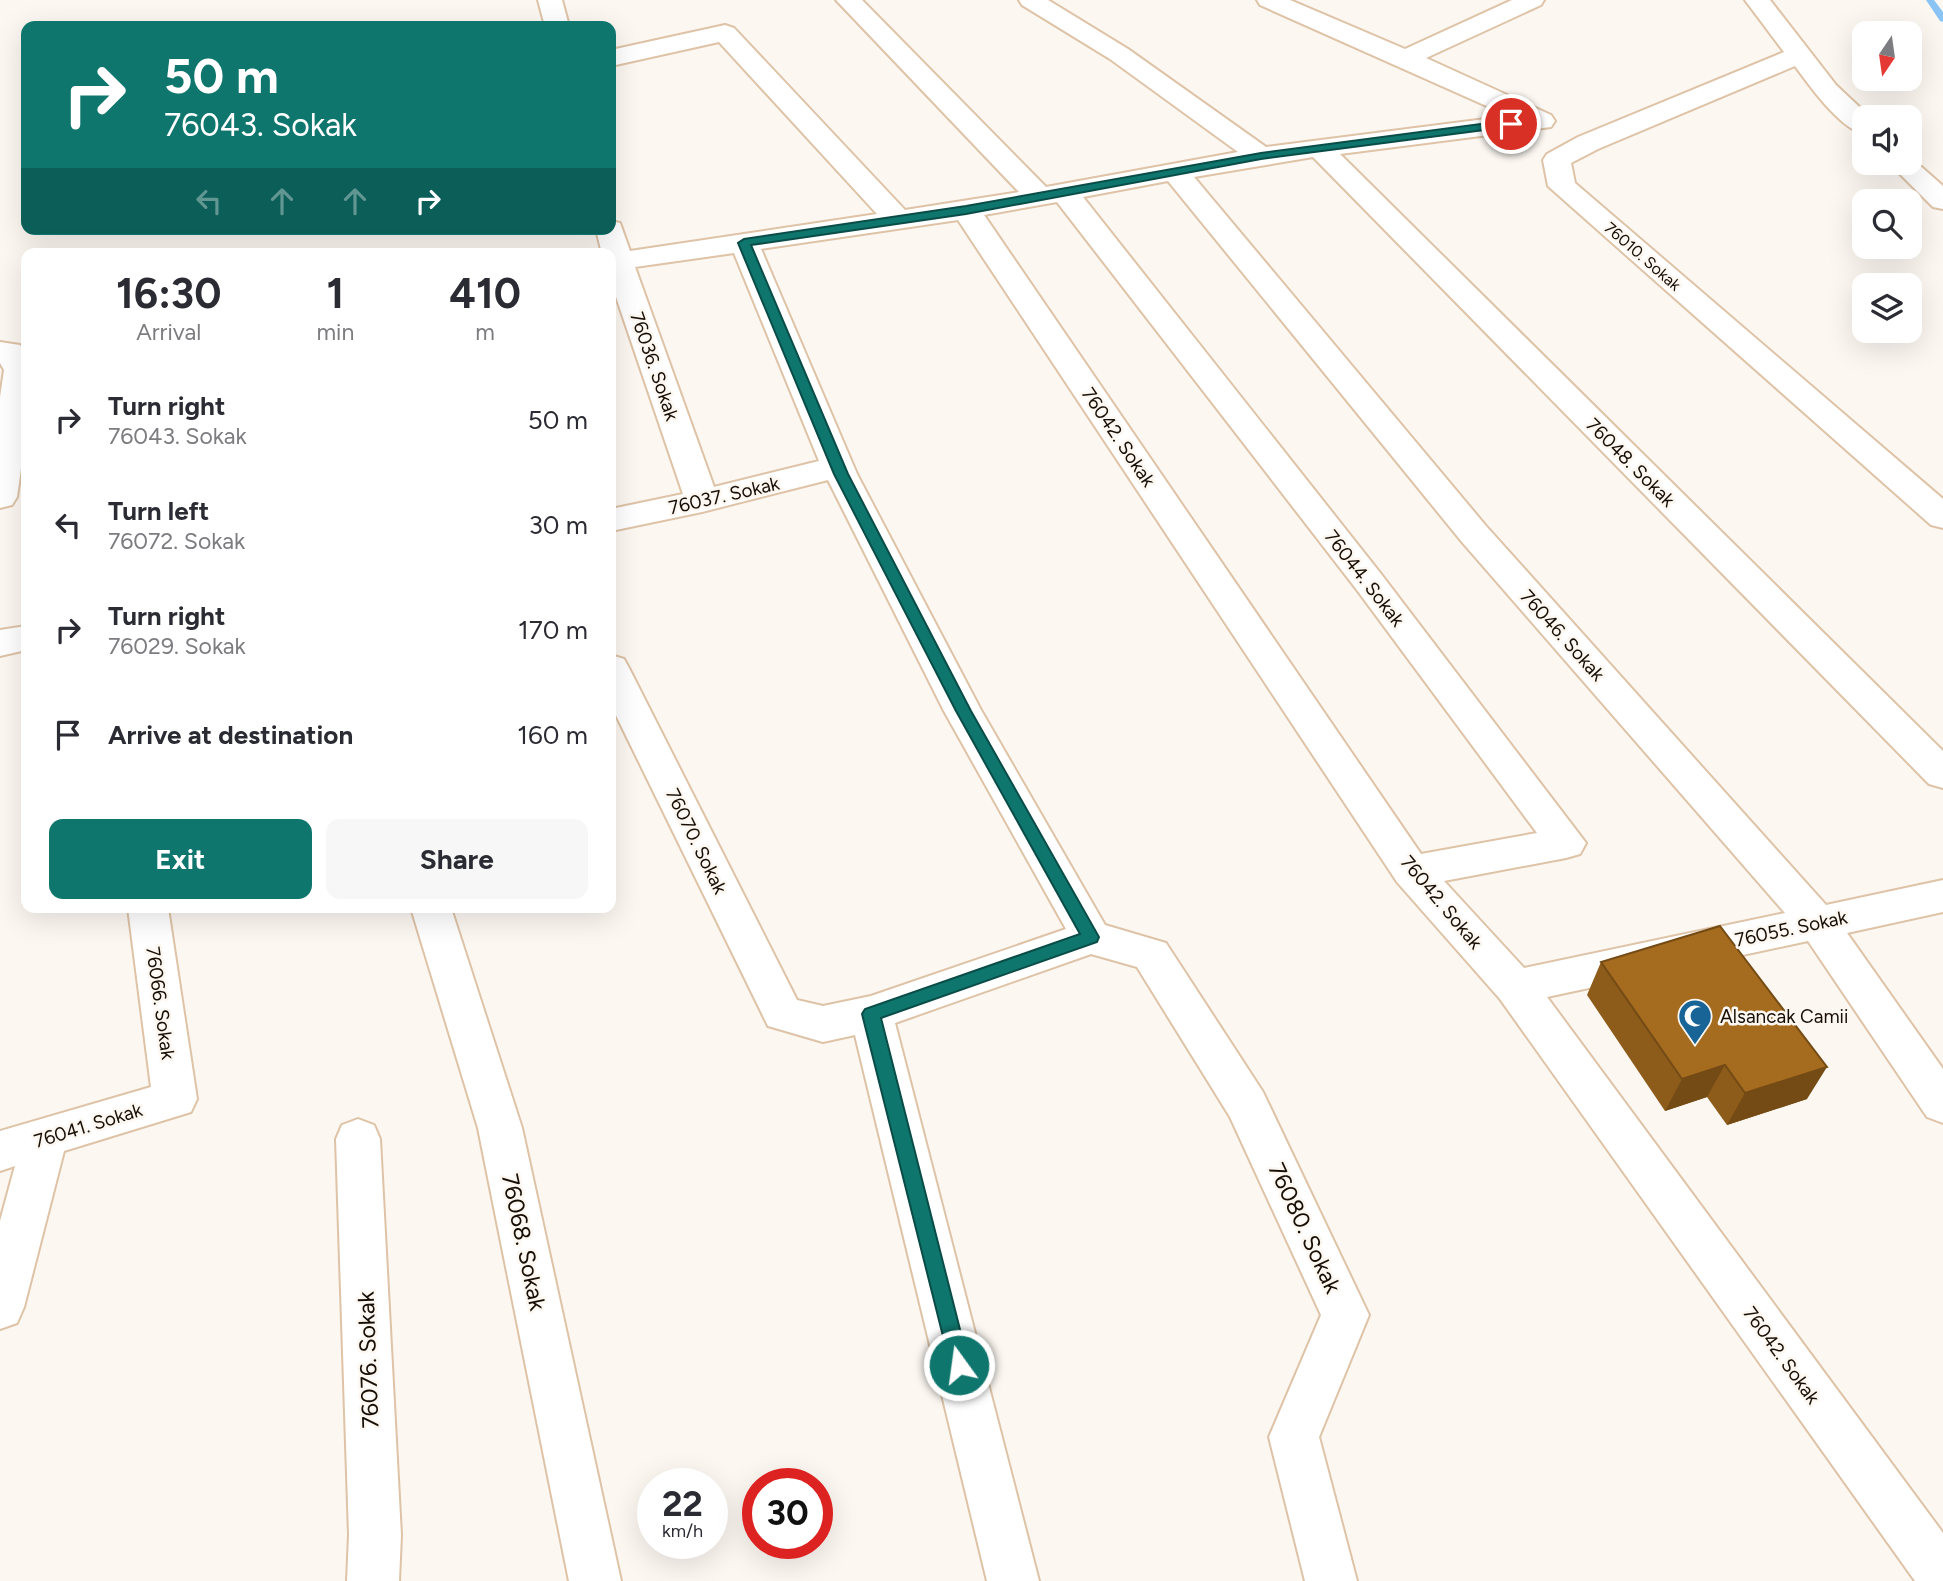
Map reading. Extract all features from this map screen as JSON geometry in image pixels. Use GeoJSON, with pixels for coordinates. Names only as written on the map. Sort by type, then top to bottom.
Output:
{"type":"FeatureCollection","features":[{"type":"Feature","properties":{"kind":"street"},"geometry":{"type":"LineString","coordinates":[[550,0],[556,21]]}},
{"type":"Feature","properties":{"kind":"street"},"geometry":{"type":"LineString","coordinates":[[848,0],[1051,194]]}},
{"type":"Feature","properties":{"kind":"street"},"geometry":{"type":"LineString","coordinates":[[1031,0],[1119,54],[1261,156]]}},
{"type":"Feature","properties":{"kind":"street"},"geometry":{"type":"LineString","coordinates":[[1269,0],[1405,58],[1588,143]]}},
{"type":"Feature","properties":{"kind":"street"},"geometry":{"type":"LineString","coordinates":[[1405,58],[1532,0]]}},
{"type":"Feature","properties":{"kind":"street"},"geometry":{"type":"LineString","coordinates":[[1758,0],[1827,91],[1852,115]]}},
{"type":"Feature","properties":{"kind":"street"},"geometry":{"type":"LineString","coordinates":[[616,57],[724,33],[898,220]]}},
{"type":"Feature","properties":{"kind":"street","name":"76010. Sokak"},"geometry":{"type":"LineString","coordinates":[[1799,55],[1588,143],[1557,160],[1562,186],[1943,517]]}},
{"type":"Feature","properties":{"kind":"street"},"geometry":{"type":"LineString","coordinates":[[618,261],[966,210],[1261,156],[1539,120]]}},
{"type":"Feature","properties":{"kind":"street","name":"76048. Sokak"},"geometry":{"type":"LineString","coordinates":[[1320,149],[1943,774]]}},
{"type":"Feature","properties":{"kind":"street","name":"76046. Sokak"},"geometry":{"type":"LineString","coordinates":[[1175,172],[1474,534],[1817,922],[1943,1104]]}},
{"type":"Feature","properties":{"kind":"street"},"geometry":{"type":"LineString","coordinates":[[1916,175],[1943,201]]}},
{"type":"Feature","properties":{"kind":"street","name":"76044. Sokak"},"geometry":{"type":"LineString","coordinates":[[1051,194],[1369,582],[1566,843],[1412,871]]}},
{"type":"Feature","properties":{"kind":"street","name":"76042. Sokak"},"geometry":{"type":"LineString","coordinates":[[966,210],[1412,871],[1515,987],[1943,1576]]}},
{"type":"Feature","properties":{"kind":"street"},"geometry":{"type":"LineString","coordinates":[[744,243],[838,467],[963,711],[1091,937],[871,1014],[1013,1581]]}},
{"type":"Feature","properties":{"kind":"street","name":"76036. Sokak"},"geometry":{"type":"LineString","coordinates":[[616,253],[702,501]]}},
{"type":"Feature","properties":{"kind":"street"},"geometry":{"type":"LineString","coordinates":[[0,497],[3,451],[20,370],[5,352]]}},
{"type":"Feature","properties":{"kind":"street","name":"76037. Sokak"},"geometry":{"type":"LineString","coordinates":[[616,519],[702,501],[838,467]]}},
{"type":"Feature","properties":{"kind":"street"},"geometry":{"type":"LineString","coordinates":[[0,643],[21,639]]}},
{"type":"Feature","properties":{"kind":"street","name":"76070. Sokak"},"geometry":{"type":"LineString","coordinates":[[616,678],[783,1014],[823,1024],[871,1014]]}},
{"type":"Feature","properties":{"kind":"street","name":"76055. Sokak"},"geometry":{"type":"LineString","coordinates":[[1515,987],[1943,895]]}},
{"type":"Feature","properties":{"kind":"street","name":"76066. Sokak"},"geometry":{"type":"LineString","coordinates":[[149,913],[175,1098]]}},
{"type":"Feature","properties":{"kind":"street","name":"76068. Sokak"},"geometry":{"type":"LineString","coordinates":[[433,913],[500,1128],[595,1581]]}},
{"type":"Feature","properties":{"kind":"street","name":"76080. Sokak"},"geometry":{"type":"LineString","coordinates":[[1091,937],[1151,955],[1247,1105],[1345,1315],[1294,1437],[1331,1581]]}},
{"type":"Feature","properties":{"kind":"street","name":"76041. Sokak"},"geometry":{"type":"LineString","coordinates":[[0,1151],[175,1098]]}},
{"type":"Feature","properties":{"kind":"street"},"geometry":{"type":"LineString","coordinates":[[0,1307],[45,1139]]}},
{"type":"Feature","properties":{"kind":"street","name":"76076. Sokak"},"geometry":{"type":"LineString","coordinates":[[358,1139],[375,1535],[373,1581]]}},
{"type":"Feature","properties":{"kind":"building"},"geometry":{"type":"Polygon","coordinates":[[[1720,926],[1827,1067],[1745,1093],[1725,1065],[1682,1079],[1601,962],[1720,926]]]}},
{"type":"Feature","properties":{"kind":"waterway"},"geometry":{"type":"LineString","coordinates":[[1930,0],[1943,19]]}},
{"type":"Feature","properties":{"kind":"place","name":"Alsancak Camii"},"geometry":{"type":"Point","coordinates":[1695,1046]}},
{"type":"Feature","properties":{"kind":"route"},"geometry":{"type":"LineString","coordinates":[[959,1365],[871,1014],[1091,937],[963,711],[841,474],[744,243],[966,210],[1261,156],[1511,124]]}}]}
